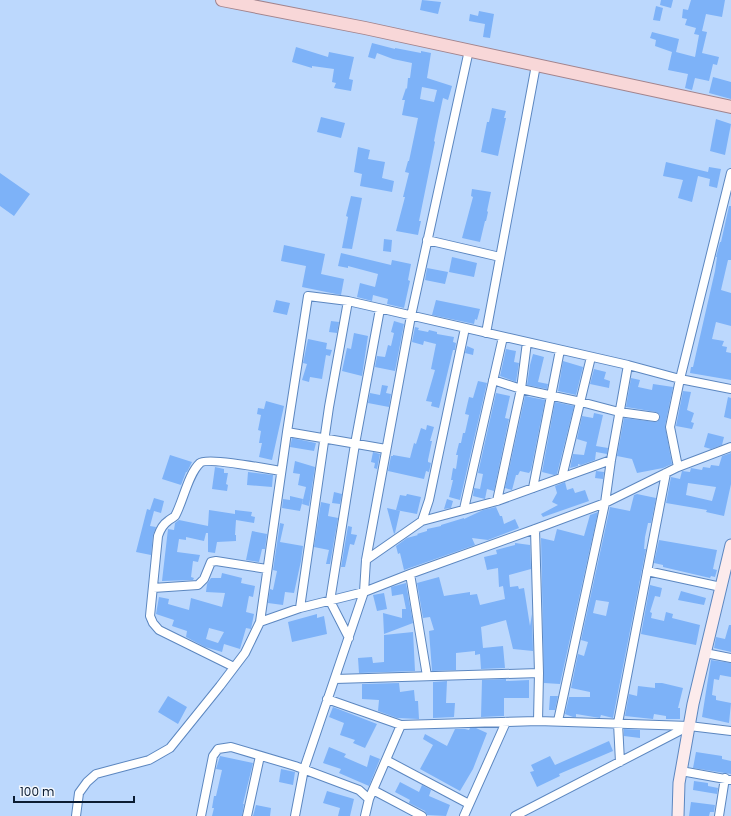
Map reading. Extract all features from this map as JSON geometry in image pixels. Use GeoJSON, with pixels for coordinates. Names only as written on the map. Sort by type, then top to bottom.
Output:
{"type":"FeatureCollection","features":[{"type":"Feature","properties":{"kind":"main road"},"geometry":{"type":"LineString","coordinates":[[222,0],[365,28],[731,107]]}},
{"type":"Feature","properties":{"kind":"street"},"geometry":{"type":"LineString","coordinates":[[294,816],[304,770],[364,592],[366,560],[411,316],[469,50]]}},
{"type":"Feature","properties":{"kind":"street"},"geometry":{"type":"LineString","coordinates":[[486,333],[536,65]]}},
{"type":"Feature","properties":{"kind":"street"},"geometry":{"type":"LineString","coordinates":[[678,467],[670,427],[680,380],[731,173]]}},
{"type":"Feature","properties":{"kind":"street"},"geometry":{"type":"LineString","coordinates":[[427,240],[500,257]]}},
{"type":"Feature","properties":{"kind":"street"},"geometry":{"type":"LineString","coordinates":[[76,816],[79,793],[87,782],[96,774],[149,760],[170,748],[245,653],[260,622],[281,471],[308,296],[348,302],[527,342],[628,365],[680,380],[731,388]]}},
{"type":"Feature","properties":{"kind":"street"},"geometry":{"type":"LineString","coordinates":[[300,608],[324,439],[348,302]]}},
{"type":"Feature","properties":{"kind":"street"},"geometry":{"type":"LineString","coordinates":[[349,638],[330,601],[355,444],[380,309]]}},
{"type":"Feature","properties":{"kind":"street"},"geometry":{"type":"LineString","coordinates":[[422,521],[429,500],[465,328]]}},
{"type":"Feature","properties":{"kind":"street"},"geometry":{"type":"LineString","coordinates":[[464,509],[504,337]]}},
{"type":"Feature","properties":{"kind":"street"},"geometry":{"type":"LineString","coordinates":[[497,501],[521,389],[527,342]]}},
{"type":"Feature","properties":{"kind":"street"},"geometry":{"type":"LineString","coordinates":[[533,488],[560,350]]}},
{"type":"Feature","properties":{"kind":"street"},"geometry":{"type":"LineString","coordinates":[[562,477],[592,357]]}},
{"type":"Feature","properties":{"kind":"street"},"geometry":{"type":"LineString","coordinates":[[558,721],[605,503],[628,365]]}},
{"type":"Feature","properties":{"kind":"street"},"geometry":{"type":"LineString","coordinates":[[493,380],[521,389],[619,412],[655,417]]}},
{"type":"Feature","properties":{"kind":"street"},"geometry":{"type":"LineString","coordinates":[[287,432],[386,449]]}},
{"type":"Feature","properties":{"kind":"street"},"geometry":{"type":"LineString","coordinates":[[260,622],[300,608],[364,592],[605,503],[678,467],[731,447]]}},
{"type":"Feature","properties":{"kind":"street"},"geometry":{"type":"LineString","coordinates":[[366,560],[422,521],[497,501],[611,460]]}},
{"type":"Feature","properties":{"kind":"street"},"geometry":{"type":"LineString","coordinates":[[234,667],[159,630],[152,623],[150,616],[158,536],[160,528],[174,517],[194,471],[200,462],[216,461],[281,471]]}},
{"type":"Feature","properties":{"kind":"street"},"geometry":{"type":"LineString","coordinates":[[620,762],[618,723],[666,473]]}},
{"type":"Feature","properties":{"kind":"street"},"geometry":{"type":"LineString","coordinates":[[535,529],[539,673],[538,721]]}},
{"type":"Feature","properties":{"kind":"street"},"geometry":{"type":"LineString","coordinates":[[678,816],[681,771],[693,704],[731,545]]}},
{"type":"Feature","properties":{"kind":"street"},"geometry":{"type":"LineString","coordinates":[[153,588],[198,585],[204,579],[211,562],[216,561],[267,569]]}},
{"type":"Feature","properties":{"kind":"street"},"geometry":{"type":"LineString","coordinates":[[647,571],[721,587]]}},
{"type":"Feature","properties":{"kind":"street"},"geometry":{"type":"LineString","coordinates":[[410,574],[427,676]]}},
{"type":"Feature","properties":{"kind":"street"},"geometry":{"type":"LineString","coordinates":[[705,654],[731,658]]}},
{"type":"Feature","properties":{"kind":"street"},"geometry":{"type":"LineString","coordinates":[[335,679],[539,673]]}},
{"type":"Feature","properties":{"kind":"street"},"geometry":{"type":"LineString","coordinates":[[327,699],[401,725],[558,721],[689,726],[731,731]]}},
{"type":"Feature","properties":{"kind":"street"},"geometry":{"type":"LineString","coordinates":[[464,816],[506,722]]}},
{"type":"Feature","properties":{"kind":"street"},"geometry":{"type":"LineString","coordinates":[[365,816],[369,799],[401,725]]}},
{"type":"Feature","properties":{"kind":"street"},"geometry":{"type":"LineString","coordinates":[[515,816],[689,726]]}},
{"type":"Feature","properties":{"kind":"street"},"geometry":{"type":"LineString","coordinates":[[201,816],[213,756],[218,749],[231,747],[304,770],[359,790],[369,799]]}},
{"type":"Feature","properties":{"kind":"street"},"geometry":{"type":"LineString","coordinates":[[247,816],[260,756]]}},
{"type":"Feature","properties":{"kind":"street"},"geometry":{"type":"LineString","coordinates":[[386,760],[470,804]]}},
{"type":"Feature","properties":{"kind":"street"},"geometry":{"type":"LineString","coordinates":[[681,771],[728,779],[719,816]]}},
{"type":"Feature","properties":{"kind":"street"},"geometry":{"type":"LineString","coordinates":[[373,790],[422,816]]}},
{"type":"Feature","properties":{"kind":"building"},"geometry":{"type":"Polygon","coordinates":[[[422,0],[441,2],[438,14],[420,10],[422,0]]]}},
{"type":"Feature","properties":{"kind":"building"},"geometry":{"type":"Polygon","coordinates":[[[661,0],[673,0],[671,8],[660,5],[661,0]]]}},
{"type":"Feature","properties":{"kind":"building"},"geometry":{"type":"Polygon","coordinates":[[[691,0],[725,0],[722,17],[706,14],[702,31],[707,32],[702,53],[719,57],[717,65],[713,64],[709,81],[695,78],[692,90],[685,88],[688,74],[668,70],[672,52],[655,46],[656,40],[650,38],[652,32],[679,39],[676,52],[695,57],[699,35],[694,34],[696,28],[685,25],[687,19],[682,18],[683,9],[688,10],[691,0]]]}},
{"type":"Feature","properties":{"kind":"building"},"geometry":{"type":"Polygon","coordinates":[[[656,6],[663,8],[660,21],[653,20],[656,6]]]}},
{"type":"Feature","properties":{"kind":"building"},"geometry":{"type":"Polygon","coordinates":[[[479,11],[494,14],[490,38],[483,37],[485,24],[469,21],[470,14],[478,16],[479,11]]]}},
{"type":"Feature","properties":{"kind":"building"},"geometry":{"type":"Polygon","coordinates":[[[372,43],[395,49],[431,53],[427,78],[452,86],[448,100],[443,98],[419,221],[421,221],[418,235],[396,231],[405,197],[403,197],[409,173],[405,172],[409,161],[418,118],[402,115],[405,100],[402,100],[406,88],[407,89],[408,78],[410,78],[412,63],[393,59],[377,53],[375,59],[368,57],[372,43]],[[422,87],[420,99],[434,102],[437,90],[422,87]]]}},
{"type":"Feature","properties":{"kind":"building"},"geometry":{"type":"Polygon","coordinates":[[[296,47],[328,57],[329,52],[354,57],[349,79],[353,80],[351,91],[334,88],[336,83],[332,82],[334,69],[312,66],[312,68],[292,62],[296,47]]]}},
{"type":"Feature","properties":{"kind":"building"},"geometry":{"type":"Polygon","coordinates":[[[713,77],[731,82],[731,99],[709,93],[713,77]]]}},
{"type":"Feature","properties":{"kind":"building"},"geometry":{"type":"Polygon","coordinates":[[[492,108],[506,111],[504,118],[506,118],[498,156],[481,152],[487,122],[489,122],[492,108]]]}},
{"type":"Feature","properties":{"kind":"building"},"geometry":{"type":"Polygon","coordinates":[[[321,117],[345,123],[341,138],[317,132],[321,117]]]}},
{"type":"Feature","properties":{"kind":"building"},"geometry":{"type":"Polygon","coordinates":[[[716,119],[731,124],[725,155],[710,151],[716,119]]]}},
{"type":"Feature","properties":{"kind":"building"},"geometry":{"type":"Polygon","coordinates":[[[358,147],[370,150],[368,159],[385,162],[382,178],[394,181],[392,192],[360,186],[362,174],[354,172],[358,147]]]}},
{"type":"Feature","properties":{"kind":"building"},"geometry":{"type":"Polygon","coordinates":[[[666,162],[708,172],[709,167],[721,169],[717,188],[709,186],[710,179],[698,176],[692,202],[678,198],[683,180],[663,176],[666,162]]]}},
{"type":"Feature","properties":{"kind":"building"},"geometry":{"type":"Polygon","coordinates":[[[0,173],[30,194],[14,216],[0,206],[0,173]]]}},
{"type":"Feature","properties":{"kind":"building"},"geometry":{"type":"Polygon","coordinates":[[[472,189],[491,192],[488,212],[480,242],[462,238],[473,197],[471,196],[472,189]]]}},
{"type":"Feature","properties":{"kind":"building"},"geometry":{"type":"Polygon","coordinates":[[[351,196],[362,198],[352,249],[342,248],[348,217],[346,216],[351,196]]]}},
{"type":"Feature","properties":{"kind":"building"},"geometry":{"type":"Polygon","coordinates":[[[729,206],[731,206],[731,260],[728,260],[721,290],[731,293],[731,326],[716,322],[712,339],[724,341],[722,346],[727,347],[726,352],[731,353],[731,380],[690,373],[691,367],[693,367],[715,271],[716,257],[729,206]]]}},
{"type":"Feature","properties":{"kind":"building"},"geometry":{"type":"Polygon","coordinates":[[[384,239],[392,240],[391,252],[383,251],[384,239]]]}},
{"type":"Feature","properties":{"kind":"building"},"geometry":{"type":"Polygon","coordinates":[[[284,245],[325,254],[321,274],[344,279],[341,295],[302,287],[306,266],[281,261],[284,245]]]}},
{"type":"Feature","properties":{"kind":"building"},"geometry":{"type":"Polygon","coordinates":[[[341,253],[391,265],[392,260],[411,264],[408,280],[410,281],[404,308],[387,304],[388,299],[373,295],[372,301],[357,297],[360,283],[375,287],[378,274],[348,266],[348,268],[338,266],[341,253]]]}},
{"type":"Feature","properties":{"kind":"building"},"geometry":{"type":"Polygon","coordinates":[[[452,257],[477,263],[474,277],[449,272],[452,257]]]}},
{"type":"Feature","properties":{"kind":"building"},"geometry":{"type":"Polygon","coordinates":[[[427,268],[448,272],[445,284],[425,280],[427,268]]]}},
{"type":"Feature","properties":{"kind":"building"},"geometry":{"type":"Polygon","coordinates":[[[276,300],[290,303],[287,315],[273,312],[276,300]]]}},
{"type":"Feature","properties":{"kind":"building"},"geometry":{"type":"Polygon","coordinates":[[[436,300],[480,309],[477,320],[475,319],[474,324],[432,315],[436,300]]]}},
{"type":"Feature","properties":{"kind":"building"},"geometry":{"type":"Polygon","coordinates":[[[331,321],[339,322],[337,333],[329,332],[331,321]]]}},
{"type":"Feature","properties":{"kind":"building"},"geometry":{"type":"Polygon","coordinates":[[[394,321],[404,324],[395,371],[375,367],[377,356],[385,357],[388,345],[391,346],[394,333],[391,332],[394,321]]]}},
{"type":"Feature","properties":{"kind":"building"},"geometry":{"type":"Polygon","coordinates":[[[415,327],[419,328],[418,330],[428,332],[429,330],[437,332],[437,334],[454,337],[453,342],[456,343],[439,408],[431,406],[432,402],[426,401],[435,370],[431,369],[436,344],[424,341],[423,345],[412,342],[415,327]]]}},
{"type":"Feature","properties":{"kind":"building"},"geometry":{"type":"Polygon","coordinates":[[[354,333],[368,336],[362,376],[342,371],[347,348],[351,349],[354,333]]]}},
{"type":"Feature","properties":{"kind":"building"},"geometry":{"type":"Polygon","coordinates":[[[308,339],[327,343],[326,349],[332,350],[330,356],[326,355],[322,379],[310,377],[309,382],[302,380],[307,364],[303,363],[308,339]]]}},
{"type":"Feature","properties":{"kind":"building"},"geometry":{"type":"Polygon","coordinates":[[[467,346],[474,349],[473,355],[465,353],[467,346]]]}},
{"type":"Feature","properties":{"kind":"building"},"geometry":{"type":"Polygon","coordinates":[[[506,349],[516,351],[514,362],[519,363],[516,382],[500,376],[506,349]]]}},
{"type":"Feature","properties":{"kind":"building"},"geometry":{"type":"Polygon","coordinates":[[[533,354],[544,357],[538,382],[548,384],[547,389],[527,385],[533,354]]]}},
{"type":"Feature","properties":{"kind":"building"},"geometry":{"type":"Polygon","coordinates":[[[563,361],[583,367],[576,395],[558,391],[563,361]]]}},
{"type":"Feature","properties":{"kind":"building"},"geometry":{"type":"Polygon","coordinates":[[[594,369],[606,372],[604,379],[610,381],[609,388],[590,384],[594,369]]]}},
{"type":"Feature","properties":{"kind":"building"},"geometry":{"type":"Polygon","coordinates":[[[631,378],[640,380],[638,387],[652,390],[653,384],[673,387],[665,426],[672,464],[663,468],[637,473],[632,459],[617,456],[624,418],[657,422],[660,418],[660,415],[656,412],[626,407],[631,378]]]}},
{"type":"Feature","properties":{"kind":"building"},"geometry":{"type":"Polygon","coordinates":[[[478,381],[487,383],[460,500],[449,497],[453,480],[451,480],[453,468],[456,469],[458,455],[456,455],[459,443],[461,443],[463,433],[465,433],[469,415],[465,414],[469,397],[473,398],[478,381]]]}},
{"type":"Feature","properties":{"kind":"building"},"geometry":{"type":"Polygon","coordinates":[[[382,385],[388,386],[386,393],[391,394],[389,407],[368,403],[370,393],[380,395],[382,385]]]}},
{"type":"Feature","properties":{"kind":"building"},"geometry":{"type":"Polygon","coordinates":[[[683,391],[691,392],[687,410],[694,413],[691,422],[694,423],[692,429],[676,426],[683,391]]]}},
{"type":"Feature","properties":{"kind":"building"},"geometry":{"type":"Polygon","coordinates":[[[496,393],[510,396],[505,418],[509,419],[494,491],[487,489],[485,499],[473,496],[474,488],[480,489],[483,474],[478,473],[496,393]]]}},
{"type":"Feature","properties":{"kind":"building"},"geometry":{"type":"Polygon","coordinates":[[[525,396],[545,400],[531,470],[529,473],[520,471],[518,475],[516,475],[512,490],[505,488],[525,396]]]}},
{"type":"Feature","properties":{"kind":"building"},"geometry":{"type":"Polygon","coordinates":[[[728,397],[731,398],[731,419],[724,417],[728,397]]]}},
{"type":"Feature","properties":{"kind":"building"},"geometry":{"type":"Polygon","coordinates":[[[266,401],[284,406],[272,460],[259,457],[262,443],[259,443],[261,431],[258,430],[261,415],[257,414],[258,408],[264,409],[266,401]]]}},
{"type":"Feature","properties":{"kind":"building"},"geometry":{"type":"Polygon","coordinates":[[[555,402],[574,406],[557,474],[554,475],[542,472],[555,402]]]}},
{"type":"Feature","properties":{"kind":"building"},"geometry":{"type":"Polygon","coordinates":[[[594,413],[603,415],[596,446],[608,448],[607,454],[596,452],[595,460],[581,465],[578,464],[578,466],[570,468],[573,454],[584,455],[587,442],[577,439],[582,416],[593,418],[594,413]]]}},
{"type":"Feature","properties":{"kind":"building"},"geometry":{"type":"Polygon","coordinates":[[[427,425],[434,427],[430,441],[432,441],[428,460],[428,462],[431,463],[429,472],[426,471],[424,479],[388,471],[391,456],[393,455],[410,458],[414,443],[416,444],[421,428],[426,430],[427,425]]]}},
{"type":"Feature","properties":{"kind":"building"},"geometry":{"type":"Polygon","coordinates":[[[708,433],[724,437],[722,445],[711,449],[704,447],[708,433]]]}},
{"type":"Feature","properties":{"kind":"building"},"geometry":{"type":"Polygon","coordinates":[[[292,438],[316,443],[314,451],[290,447],[292,438]]]}},
{"type":"Feature","properties":{"kind":"building"},"geometry":{"type":"Polygon","coordinates":[[[373,452],[380,454],[377,469],[374,468],[375,463],[371,462],[373,452]]]}},
{"type":"Feature","properties":{"kind":"building"},"geometry":{"type":"Polygon","coordinates":[[[731,453],[731,484],[724,516],[706,512],[707,510],[666,503],[671,477],[680,479],[682,471],[690,472],[691,468],[702,470],[703,467],[710,468],[711,465],[719,466],[722,456],[731,453]],[[688,483],[686,495],[712,501],[716,487],[688,483]]]}},
{"type":"Feature","properties":{"kind":"building"},"geometry":{"type":"Polygon","coordinates":[[[170,455],[192,462],[181,485],[162,479],[170,455]]]}},
{"type":"Feature","properties":{"kind":"building"},"geometry":{"type":"Polygon","coordinates":[[[295,461],[315,467],[309,506],[302,504],[306,487],[298,485],[300,474],[293,473],[295,461]]]}},
{"type":"Feature","properties":{"kind":"building"},"geometry":{"type":"Polygon","coordinates":[[[215,467],[224,469],[224,473],[228,473],[226,484],[228,485],[227,491],[212,489],[215,467]]]}},
{"type":"Feature","properties":{"kind":"building"},"geometry":{"type":"Polygon","coordinates":[[[596,471],[604,472],[603,479],[595,478],[596,471]]]}},
{"type":"Feature","properties":{"kind":"building"},"geometry":{"type":"Polygon","coordinates":[[[248,472],[273,475],[272,487],[247,485],[248,472]]]}},
{"type":"Feature","properties":{"kind":"building"},"geometry":{"type":"Polygon","coordinates":[[[565,482],[567,490],[573,488],[575,493],[585,490],[589,501],[543,517],[541,514],[558,505],[552,502],[557,493],[555,486],[565,482]]]}},
{"type":"Feature","properties":{"kind":"building"},"geometry":{"type":"Polygon","coordinates":[[[334,492],[342,494],[340,504],[332,503],[334,492]]]}},
{"type":"Feature","properties":{"kind":"building"},"geometry":{"type":"Polygon","coordinates":[[[407,494],[421,497],[417,514],[396,510],[400,495],[406,496],[407,494]]]}},
{"type":"Feature","properties":{"kind":"building"},"geometry":{"type":"Polygon","coordinates":[[[637,494],[656,498],[651,523],[648,523],[645,537],[644,549],[646,549],[613,718],[601,715],[600,718],[576,714],[576,717],[573,717],[565,714],[569,697],[590,697],[590,692],[571,688],[578,654],[584,656],[588,642],[581,640],[610,507],[630,511],[634,495],[637,494]],[[596,600],[593,613],[606,616],[609,602],[596,600]]]}},
{"type":"Feature","properties":{"kind":"building"},"geometry":{"type":"Polygon","coordinates":[[[290,496],[303,499],[300,511],[282,508],[283,499],[290,500],[290,496]]]}},
{"type":"Feature","properties":{"kind":"building"},"geometry":{"type":"Polygon","coordinates":[[[154,498],[164,501],[161,513],[154,511],[150,526],[156,527],[153,535],[151,555],[136,552],[147,509],[150,510],[154,498]]]}},
{"type":"Feature","properties":{"kind":"building"},"geometry":{"type":"Polygon","coordinates":[[[447,499],[453,501],[451,508],[444,509],[447,499]]]}},
{"type":"Feature","properties":{"kind":"building"},"geometry":{"type":"Polygon","coordinates":[[[321,502],[330,504],[328,516],[338,518],[330,564],[326,564],[329,550],[314,547],[321,502]]]}},
{"type":"Feature","properties":{"kind":"building"},"geometry":{"type":"Polygon","coordinates":[[[496,507],[500,516],[502,516],[504,524],[515,519],[519,528],[488,540],[472,538],[475,545],[404,570],[400,553],[398,554],[396,546],[407,538],[427,531],[427,529],[464,519],[483,510],[496,507]]]}},
{"type":"Feature","properties":{"kind":"building"},"geometry":{"type":"Polygon","coordinates":[[[387,508],[400,511],[394,534],[387,508]]]}},
{"type":"Feature","properties":{"kind":"building"},"geometry":{"type":"Polygon","coordinates":[[[209,510],[235,514],[235,510],[252,512],[251,516],[255,517],[254,523],[236,520],[236,541],[217,542],[215,553],[208,552],[208,533],[206,533],[204,541],[186,537],[186,540],[179,539],[177,552],[200,555],[198,562],[193,561],[191,577],[194,578],[193,580],[162,581],[168,529],[174,530],[175,523],[179,520],[208,526],[209,510]]]}},
{"type":"Feature","properties":{"kind":"building"},"geometry":{"type":"Polygon","coordinates":[[[598,512],[560,684],[544,683],[541,538],[554,541],[557,529],[584,536],[590,515],[598,512]]]}},
{"type":"Feature","properties":{"kind":"building"},"geometry":{"type":"Polygon","coordinates":[[[280,523],[284,524],[280,542],[303,546],[294,593],[285,592],[283,605],[268,603],[270,589],[273,590],[277,571],[273,570],[280,523]]]}},
{"type":"Feature","properties":{"kind":"building"},"geometry":{"type":"Polygon","coordinates":[[[348,526],[352,527],[351,534],[357,535],[354,545],[350,544],[345,567],[341,567],[348,526]]]}},
{"type":"Feature","properties":{"kind":"building"},"geometry":{"type":"Polygon","coordinates":[[[252,531],[267,534],[265,549],[262,549],[259,562],[246,560],[252,531]]]}},
{"type":"Feature","properties":{"kind":"building"},"geometry":{"type":"Polygon","coordinates":[[[659,540],[717,550],[713,569],[717,570],[715,577],[711,576],[710,578],[663,567],[663,565],[654,563],[659,540]]]}},
{"type":"Feature","properties":{"kind":"building"},"geometry":{"type":"Polygon","coordinates":[[[515,543],[530,545],[531,569],[509,575],[510,587],[518,586],[519,589],[524,588],[530,626],[532,614],[533,651],[513,649],[506,620],[481,627],[483,648],[503,646],[505,668],[481,669],[480,654],[475,655],[475,651],[456,653],[456,670],[432,671],[429,631],[434,630],[430,617],[423,618],[417,583],[439,577],[444,596],[470,592],[470,595],[477,594],[480,605],[505,599],[503,586],[499,587],[498,568],[487,570],[484,557],[497,554],[496,550],[515,545],[515,543]]]}},
{"type":"Feature","properties":{"kind":"building"},"geometry":{"type":"Polygon","coordinates":[[[222,573],[242,578],[241,583],[255,586],[253,597],[249,596],[246,612],[254,614],[251,629],[246,628],[240,649],[224,644],[222,652],[205,647],[186,637],[187,631],[172,626],[174,620],[156,614],[159,597],[169,599],[168,604],[189,610],[191,598],[222,607],[225,593],[206,592],[207,584],[211,578],[221,578],[222,573]],[[209,628],[206,639],[218,643],[224,632],[209,628]]]}},
{"type":"Feature","properties":{"kind":"building"},"geometry":{"type":"Polygon","coordinates":[[[406,583],[413,623],[384,634],[383,613],[402,618],[402,609],[406,609],[403,594],[392,596],[391,587],[406,583]]]}},
{"type":"Feature","properties":{"kind":"building"},"geometry":{"type":"Polygon","coordinates":[[[650,585],[662,588],[660,597],[655,596],[650,612],[652,613],[651,618],[664,621],[666,612],[673,614],[672,618],[700,625],[696,645],[641,634],[650,585]]]}},
{"type":"Feature","properties":{"kind":"building"},"geometry":{"type":"Polygon","coordinates":[[[681,591],[706,598],[704,605],[678,600],[681,591]]]}},
{"type":"Feature","properties":{"kind":"building"},"geometry":{"type":"Polygon","coordinates":[[[384,593],[387,609],[377,611],[373,595],[384,593]]]}},
{"type":"Feature","properties":{"kind":"building"},"geometry":{"type":"Polygon","coordinates":[[[317,614],[317,618],[324,616],[327,634],[292,642],[288,622],[317,614]]]}},
{"type":"Feature","properties":{"kind":"building"},"geometry":{"type":"Polygon","coordinates":[[[729,625],[731,625],[731,652],[714,648],[716,637],[725,639],[729,625]]]}},
{"type":"Feature","properties":{"kind":"building"},"geometry":{"type":"Polygon","coordinates":[[[413,632],[415,671],[359,673],[358,658],[372,657],[373,663],[384,662],[384,635],[413,632]]]}},
{"type":"Feature","properties":{"kind":"building"},"geometry":{"type":"Polygon","coordinates":[[[711,660],[731,663],[731,677],[720,675],[719,680],[714,679],[712,695],[716,696],[716,700],[731,703],[729,723],[702,717],[711,660]]]}},
{"type":"Feature","properties":{"kind":"building"},"geometry":{"type":"Polygon","coordinates":[[[506,679],[506,681],[529,680],[529,698],[504,698],[504,716],[481,717],[482,680],[506,679]]]}},
{"type":"Feature","properties":{"kind":"building"},"geometry":{"type":"Polygon","coordinates":[[[447,681],[446,703],[455,703],[454,717],[433,718],[433,682],[447,681]]]}},
{"type":"Feature","properties":{"kind":"building"},"geometry":{"type":"Polygon","coordinates":[[[399,683],[400,692],[414,690],[415,701],[418,701],[419,719],[397,718],[378,711],[379,700],[362,699],[362,684],[399,683]]]}},
{"type":"Feature","properties":{"kind":"building"},"geometry":{"type":"Polygon","coordinates":[[[655,683],[662,683],[683,688],[678,708],[680,708],[680,719],[666,719],[666,716],[654,714],[653,719],[625,716],[629,694],[637,696],[638,686],[655,688],[655,683]]]}},
{"type":"Feature","properties":{"kind":"building"},"geometry":{"type":"Polygon","coordinates":[[[168,696],[187,707],[178,724],[158,712],[168,696]]]}},
{"type":"Feature","properties":{"kind":"building"},"geometry":{"type":"Polygon","coordinates":[[[550,696],[558,696],[555,710],[549,710],[550,696]]]}},
{"type":"Feature","properties":{"kind":"building"},"geometry":{"type":"Polygon","coordinates":[[[333,707],[377,724],[365,748],[353,743],[355,740],[340,735],[344,723],[329,717],[333,707]]]}},
{"type":"Feature","properties":{"kind":"building"},"geometry":{"type":"Polygon","coordinates":[[[470,728],[476,728],[487,733],[473,769],[460,791],[420,769],[433,745],[423,739],[425,734],[447,746],[455,729],[469,730],[470,728]]]}},
{"type":"Feature","properties":{"kind":"building"},"geometry":{"type":"Polygon","coordinates":[[[624,729],[640,730],[640,738],[624,736],[624,729]]]}},
{"type":"Feature","properties":{"kind":"building"},"geometry":{"type":"Polygon","coordinates":[[[609,741],[613,751],[559,774],[560,776],[537,787],[530,772],[534,771],[531,765],[550,756],[555,765],[609,741]]]}},
{"type":"Feature","properties":{"kind":"building"},"geometry":{"type":"Polygon","coordinates":[[[329,747],[346,754],[344,757],[367,767],[370,755],[380,759],[369,786],[339,773],[341,769],[323,763],[329,747]]]}},
{"type":"Feature","properties":{"kind":"building"},"geometry":{"type":"Polygon","coordinates":[[[696,752],[722,756],[722,759],[731,761],[731,774],[693,768],[696,752]]]}},
{"type":"Feature","properties":{"kind":"building"},"geometry":{"type":"Polygon","coordinates":[[[220,756],[253,763],[243,804],[242,816],[212,816],[214,796],[216,796],[222,770],[216,769],[220,756]]]}},
{"type":"Feature","properties":{"kind":"building"},"geometry":{"type":"Polygon","coordinates":[[[281,769],[295,772],[293,785],[279,782],[281,769]]]}},
{"type":"Feature","properties":{"kind":"building"},"geometry":{"type":"Polygon","coordinates":[[[694,781],[708,783],[708,786],[718,788],[717,794],[693,790],[694,781]]]}},
{"type":"Feature","properties":{"kind":"building"},"geometry":{"type":"Polygon","coordinates":[[[400,782],[419,792],[422,785],[431,790],[429,796],[450,805],[446,816],[427,815],[425,811],[409,803],[410,800],[395,792],[400,782]]]}},
{"type":"Feature","properties":{"kind":"building"},"geometry":{"type":"Polygon","coordinates":[[[327,791],[354,799],[350,816],[338,816],[340,808],[323,803],[327,791]]]}},
{"type":"Feature","properties":{"kind":"building"},"geometry":{"type":"Polygon","coordinates":[[[691,802],[715,805],[714,812],[710,812],[709,816],[689,816],[691,802]]]}},
{"type":"Feature","properties":{"kind":"building"},"geometry":{"type":"Polygon","coordinates":[[[256,805],[271,808],[270,816],[253,816],[256,805]]]}}]}
